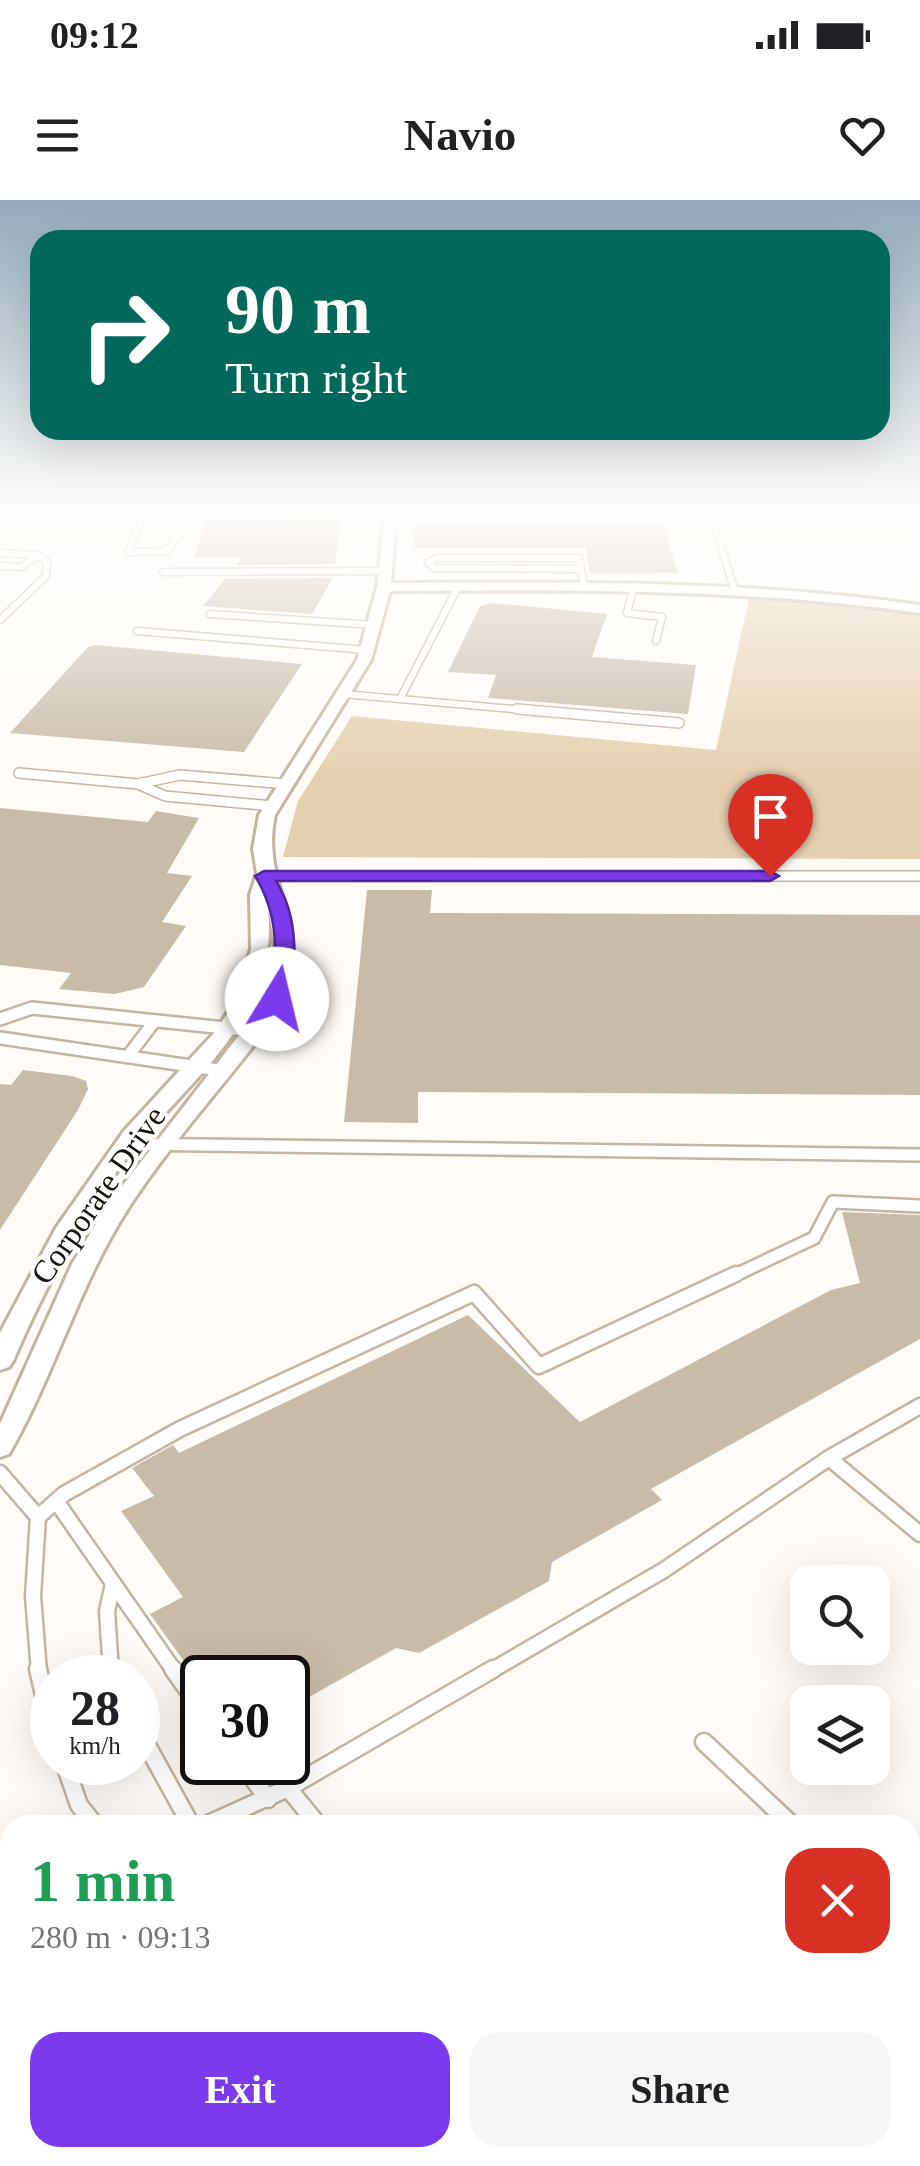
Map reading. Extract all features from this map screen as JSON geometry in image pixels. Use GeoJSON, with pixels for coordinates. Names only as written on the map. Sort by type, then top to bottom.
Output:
{"type":"FeatureCollection","features":[{"type":"Feature","properties":{"kind":"street","name":"Corporate Drive"},"geometry":{"type":"LineString","coordinates":[[0,1447],[27,1402],[51,1335],[108,1223],[163,1144],[277,999],[284,974],[285,938],[272,889],[264,876],[259,840],[273,806],[367,650],[379,603]]}},
{"type":"Feature","properties":{"kind":"street"},"geometry":{"type":"LineString","coordinates":[[886,603],[920,608]]}},
{"type":"Feature","properties":{"kind":"street","name":"Corporate Drive"},"geometry":{"type":"LineString","coordinates":[[0,1361],[30,1290],[94,1189],[156,1107],[228,1030],[257,969],[261,932],[257,890],[264,876]]}},
{"type":"Feature","properties":{"kind":"lane"},"geometry":{"type":"LineString","coordinates":[[400,699],[450,603]]}},
{"type":"Feature","properties":{"kind":"lane"},"geometry":{"type":"LineString","coordinates":[[629,603],[626,613],[662,616],[656,641]]}},
{"type":"Feature","properties":{"kind":"lane"},"geometry":{"type":"LineString","coordinates":[[210,614],[374,625]]}},
{"type":"Feature","properties":{"kind":"lane"},"geometry":{"type":"LineString","coordinates":[[138,631],[367,650]]}},
{"type":"Feature","properties":{"kind":"lane"},"geometry":{"type":"LineString","coordinates":[[343,694],[680,723]]}},
{"type":"Feature","properties":{"kind":"lane"},"geometry":{"type":"LineString","coordinates":[[18,773],[138,784],[180,775],[287,784]]}},
{"type":"Feature","properties":{"kind":"lane"},"geometry":{"type":"LineString","coordinates":[[138,784],[165,796],[273,806]]}},
{"type":"Feature","properties":{"kind":"lane"},"geometry":{"type":"LineString","coordinates":[[264,876],[920,876]]}},
{"type":"Feature","properties":{"kind":"lane"},"geometry":{"type":"LineString","coordinates":[[0,1020],[32,1008],[254,1031]]}},
{"type":"Feature","properties":{"kind":"lane"},"geometry":{"type":"LineString","coordinates":[[128,1056],[154,1022]]}},
{"type":"Feature","properties":{"kind":"lane"},"geometry":{"type":"LineString","coordinates":[[0,1038],[224,1071]]}},
{"type":"Feature","properties":{"kind":"lane"},"geometry":{"type":"LineString","coordinates":[[128,1144],[920,1156]]}},
{"type":"Feature","properties":{"kind":"lane"},"geometry":{"type":"LineString","coordinates":[[39,1655],[34,1556],[38,1517],[56,1501],[180,1429],[474,1293],[540,1366],[814,1238],[833,1202],[920,1206]]}},
{"type":"Feature","properties":{"kind":"lane"},"geometry":{"type":"LineString","coordinates":[[229,1815],[288,1788],[664,1570],[828,1458],[920,1406]]}},
{"type":"Feature","properties":{"kind":"lane"},"geometry":{"type":"LineString","coordinates":[[828,1458],[920,1534]]}},
{"type":"Feature","properties":{"kind":"lane"},"geometry":{"type":"LineString","coordinates":[[0,1474],[38,1517]]}},
{"type":"Feature","properties":{"kind":"lane"},"geometry":{"type":"LineString","coordinates":[[56,1501],[180,1679]]}},
{"type":"Feature","properties":{"kind":"lane"},"geometry":{"type":"LineString","coordinates":[[110,1655],[107,1611],[112,1584]]}},
{"type":"Feature","properties":{"kind":"lane"},"geometry":{"type":"LineString","coordinates":[[704,1742],[781,1815]]}},
{"type":"Feature","properties":{"kind":"lane"},"geometry":{"type":"LineString","coordinates":[[160,1770],[185,1815]]}},
{"type":"Feature","properties":{"kind":"lane"},"geometry":{"type":"LineString","coordinates":[[72,1785],[87,1815]]}},
{"type":"Feature","properties":{"kind":"lane"},"geometry":{"type":"LineString","coordinates":[[259,1785],[268,1798]]}},
{"type":"Feature","properties":{"kind":"lane"},"geometry":{"type":"LineString","coordinates":[[288,1788],[310,1815]]}},
{"type":"Feature","properties":{"kind":"shaded area"},"geometry":{"type":"Polygon","coordinates":[[[748,603],[849,603],[920,616],[920,859],[283,857],[298,801],[352,716],[716,750],[748,603]]]}},
{"type":"Feature","properties":{"kind":"building"},"geometry":{"type":"Polygon","coordinates":[[[206,603],[319,603],[312,614],[203,606],[206,603]]]}},
{"type":"Feature","properties":{"kind":"building"},"geometry":{"type":"Polygon","coordinates":[[[492,603],[607,614],[592,657],[696,665],[688,714],[488,698],[496,675],[448,672],[480,606],[492,603]]]}},
{"type":"Feature","properties":{"kind":"building"},"geometry":{"type":"Polygon","coordinates":[[[88,647],[302,664],[244,752],[10,733],[88,647]]]}},
{"type":"Feature","properties":{"kind":"building"},"geometry":{"type":"Polygon","coordinates":[[[0,808],[148,822],[156,811],[199,818],[167,873],[192,876],[162,922],[186,926],[144,987],[115,994],[59,989],[71,973],[0,965],[0,808]]]}},
{"type":"Feature","properties":{"kind":"building"},"geometry":{"type":"Polygon","coordinates":[[[367,890],[432,890],[430,913],[920,915],[920,1095],[418,1092],[418,1123],[344,1122],[367,890]]]}},
{"type":"Feature","properties":{"kind":"building"},"geometry":{"type":"Polygon","coordinates":[[[23,1070],[72,1076],[86,1081],[88,1089],[0,1230],[0,1084],[11,1085],[23,1070]]]}},
{"type":"Feature","properties":{"kind":"building"},"geometry":{"type":"Polygon","coordinates":[[[842,1212],[920,1215],[920,1339],[651,1489],[662,1500],[552,1562],[549,1581],[419,1653],[396,1648],[310,1697],[310,1655],[180,1656],[150,1614],[183,1597],[121,1511],[154,1496],[132,1468],[173,1445],[179,1453],[468,1315],[580,1422],[831,1290],[860,1283],[842,1212]]]}},
{"type":"Feature","properties":{"kind":"route"},"geometry":{"type":"LineString","coordinates":[[277,999],[284,974],[285,938],[272,889],[264,876],[770,876]]}}]}
